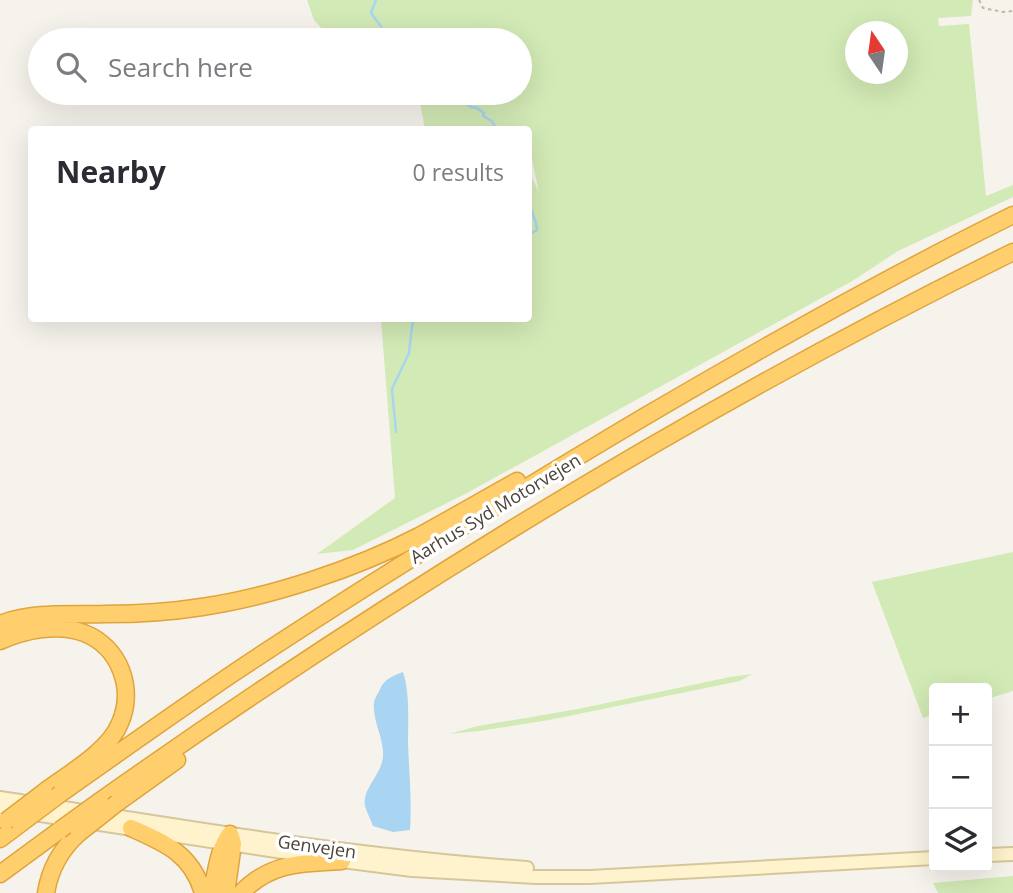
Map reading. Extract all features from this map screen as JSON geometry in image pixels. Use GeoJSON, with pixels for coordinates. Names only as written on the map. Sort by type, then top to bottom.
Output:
{"type":"FeatureCollection","features":[{"type":"Feature","properties":{"kind":"highway","name":"Aarhus Syd Motorvejen"},"geometry":{"type":"LineString","coordinates":[[0,839],[6,820],[52,793],[421,552],[757,351],[871,288],[1013,215]]}},
{"type":"Feature","properties":{"kind":"highway","name":"Aarhus Syd Motorvejen"},"geometry":{"type":"LineString","coordinates":[[0,874],[252,695],[435,576],[573,492],[773,378],[1013,252]]}},
{"type":"Feature","properties":{"kind":"highway"},"geometry":{"type":"LineString","coordinates":[[0,624],[30,615],[141,613],[203,607],[302,583],[362,562],[417,537],[577,448],[601,443]]}},
{"type":"Feature","properties":{"kind":"highway"},"geometry":{"type":"LineString","coordinates":[[0,641],[43,629],[77,631],[108,649],[122,671],[126,698],[115,732],[52,793]]}},
{"type":"Feature","properties":{"kind":"highway"},"geometry":{"type":"LineString","coordinates":[[47,893],[48,880],[55,862],[66,844],[79,832],[259,702],[333,642]]}},
{"type":"Feature","properties":{"kind":"highway"},"geometry":{"type":"LineString","coordinates":[[131,828],[180,855],[190,865],[203,893]]}},
{"type":"Feature","properties":{"kind":"highway"},"geometry":{"type":"LineString","coordinates":[[211,893],[216,867],[229,840]]}},
{"type":"Feature","properties":{"kind":"highway"},"geometry":{"type":"LineString","coordinates":[[226,893],[229,840]]}},
{"type":"Feature","properties":{"kind":"highway"},"geometry":{"type":"LineString","coordinates":[[241,893],[260,877],[286,865],[342,861]]}},
{"type":"Feature","properties":{"kind":"street","name":"Genvejen"},"geometry":{"type":"LineString","coordinates":[[0,798],[342,861],[412,870],[510,876],[590,877],[929,858]]}},
{"type":"Feature","properties":{"kind":"street","name":"Genvejen"},"geometry":{"type":"LineString","coordinates":[[6,820],[131,828],[413,859],[534,869],[636,873]]}},
{"type":"Feature","properties":{"kind":"street"},"geometry":{"type":"LineString","coordinates":[[992,855],[1013,853]]}},
{"type":"Feature","properties":{"kind":"path"},"geometry":{"type":"LineString","coordinates":[[979,0],[984,8],[1003,12],[1013,10]]}},
{"type":"Feature","properties":{"kind":"green space"},"geometry":{"type":"Polygon","coordinates":[[[307,0],[973,0],[971,16],[938,18],[939,26],[969,24],[986,196],[1013,185],[1013,197],[898,251],[854,280],[467,493],[353,550],[317,554],[395,498],[381,322],[532,322],[532,178],[539,192],[532,160],[532,126],[424,126],[420,105],[532,105],[532,28],[321,28],[314,20],[307,0]]]}},
{"type":"Feature","properties":{"kind":"green space"},"geometry":{"type":"Polygon","coordinates":[[[1013,552],[1013,691],[992,697],[992,683],[929,683],[929,716],[923,718],[872,582],[1013,552]]]}},
{"type":"Feature","properties":{"kind":"green space"},"geometry":{"type":"Polygon","coordinates":[[[752,674],[740,681],[549,720],[449,734],[478,726],[752,674]]]}},
{"type":"Feature","properties":{"kind":"green space"},"geometry":{"type":"Polygon","coordinates":[[[1013,876],[1013,893],[938,893],[933,883],[1013,876]]]}},
{"type":"Feature","properties":{"kind":"water"},"geometry":{"type":"Polygon","coordinates":[[[403,672],[408,707],[410,830],[393,832],[373,826],[365,799],[383,756],[374,709],[375,700],[385,682],[403,672]]]}},
{"type":"Feature","properties":{"kind":"waterway"},"geometry":{"type":"LineString","coordinates":[[376,0],[371,13],[382,28]]}},
{"type":"Feature","properties":{"kind":"waterway"},"geometry":{"type":"LineString","coordinates":[[468,105],[484,113],[483,116],[492,121],[494,126]]}},
{"type":"Feature","properties":{"kind":"waterway"},"geometry":{"type":"LineString","coordinates":[[532,212],[537,230],[532,233]]}},
{"type":"Feature","properties":{"kind":"waterway"},"geometry":{"type":"LineString","coordinates":[[396,432],[392,389],[409,353],[413,322]]}}]}
